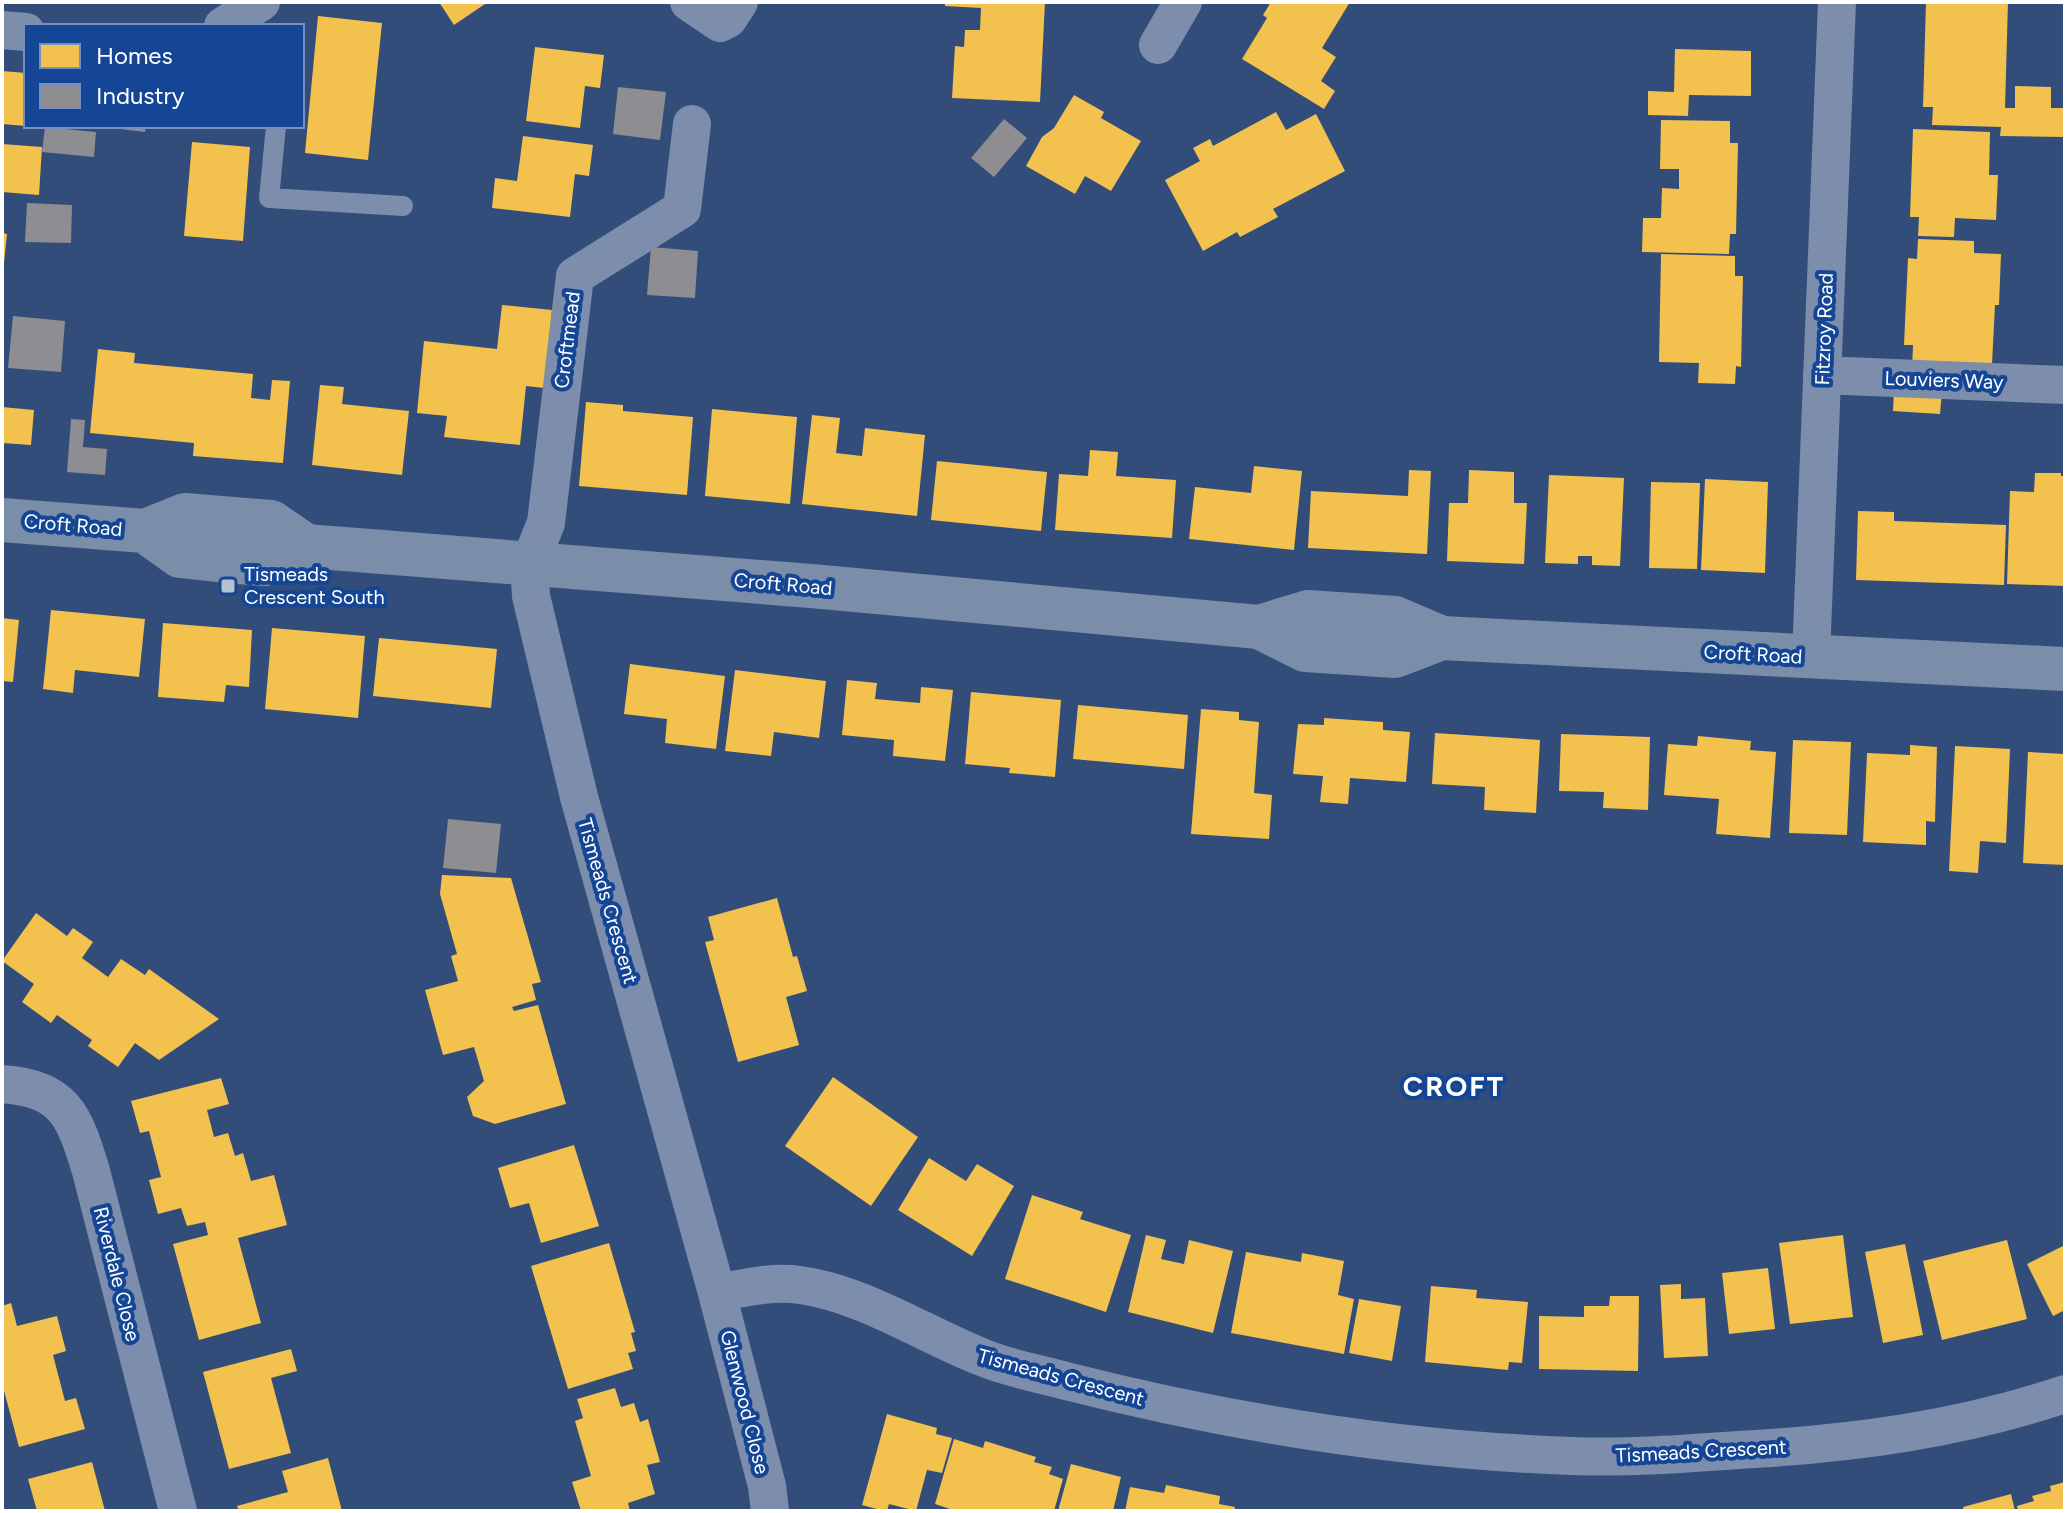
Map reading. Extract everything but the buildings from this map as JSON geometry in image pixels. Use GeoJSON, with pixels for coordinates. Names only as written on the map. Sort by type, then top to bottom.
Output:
{"type":"FeatureCollection","features":[{"type":"Feature","properties":{"kind":"main road","name":"Croft Road"},"geometry":{"type":"LineString","coordinates":[[2,520],[145,531],[180,556],[238,562],[265,564],[306,546],[811,586],[1259,627],[1305,650],[1395,656],[1442,638],[2065,669]]}},
{"type":"Feature","properties":{"kind":"street"},"geometry":{"type":"LineString","coordinates":[[689,2],[720,23],[728,19],[739,2]]}},
{"type":"Feature","properties":{"kind":"street"},"geometry":{"type":"LineString","coordinates":[[1158,45],[1183,2]]}},
{"type":"Feature","properties":{"kind":"street","name":"Fitzroy Road"},"geometry":{"type":"LineString","coordinates":[[1811,657],[1837,2]]}},
{"type":"Feature","properties":{"kind":"street"},"geometry":{"type":"LineString","coordinates":[[2,30],[24,32]]}},
{"type":"Feature","properties":{"kind":"street","name":"Croftmead"},"geometry":{"type":"LineString","coordinates":[[529,565],[546,523],[575,276],[682,209],[692,124]]}},
{"type":"Feature","properties":{"kind":"street","name":"Louviers Way"},"geometry":{"type":"LineString","coordinates":[[1822,375],[2065,385]]}},
{"type":"Feature","properties":{"kind":"street","name":"Tismeads Crescent"},"geometry":{"type":"LineString","coordinates":[[529,565],[536,625],[579,797],[717,1293],[763,1285],[796,1284],[838,1292],[983,1358],[1120,1395],[1340,1435],[1479,1450],[1574,1456],[1633,1455],[1867,1441],[1950,1426],[2065,1394]]}},
{"type":"Feature","properties":{"kind":"street","name":"Riverdale Close"},"geometry":{"type":"LineString","coordinates":[[2,1084],[29,1086],[57,1100],[77,1126],[178,1511]]}},
{"type":"Feature","properties":{"kind":"street","name":"Glenwood Close"},"geometry":{"type":"LineString","coordinates":[[717,1293],[757,1444],[770,1511]]}},
{"type":"Feature","properties":{"kind":"lane"},"geometry":{"type":"LineString","coordinates":[[276,128],[269,198],[403,206]]}},
{"type":"Feature","properties":{"kind":"place","name":"Tismeads Crescent South"},"geometry":{"type":"Point","coordinates":[228,586]}},
{"type":"Feature","properties":{"kind":"district","name":"CROFT"},"geometry":{"type":"Point","coordinates":[1454,1086]}}]}
